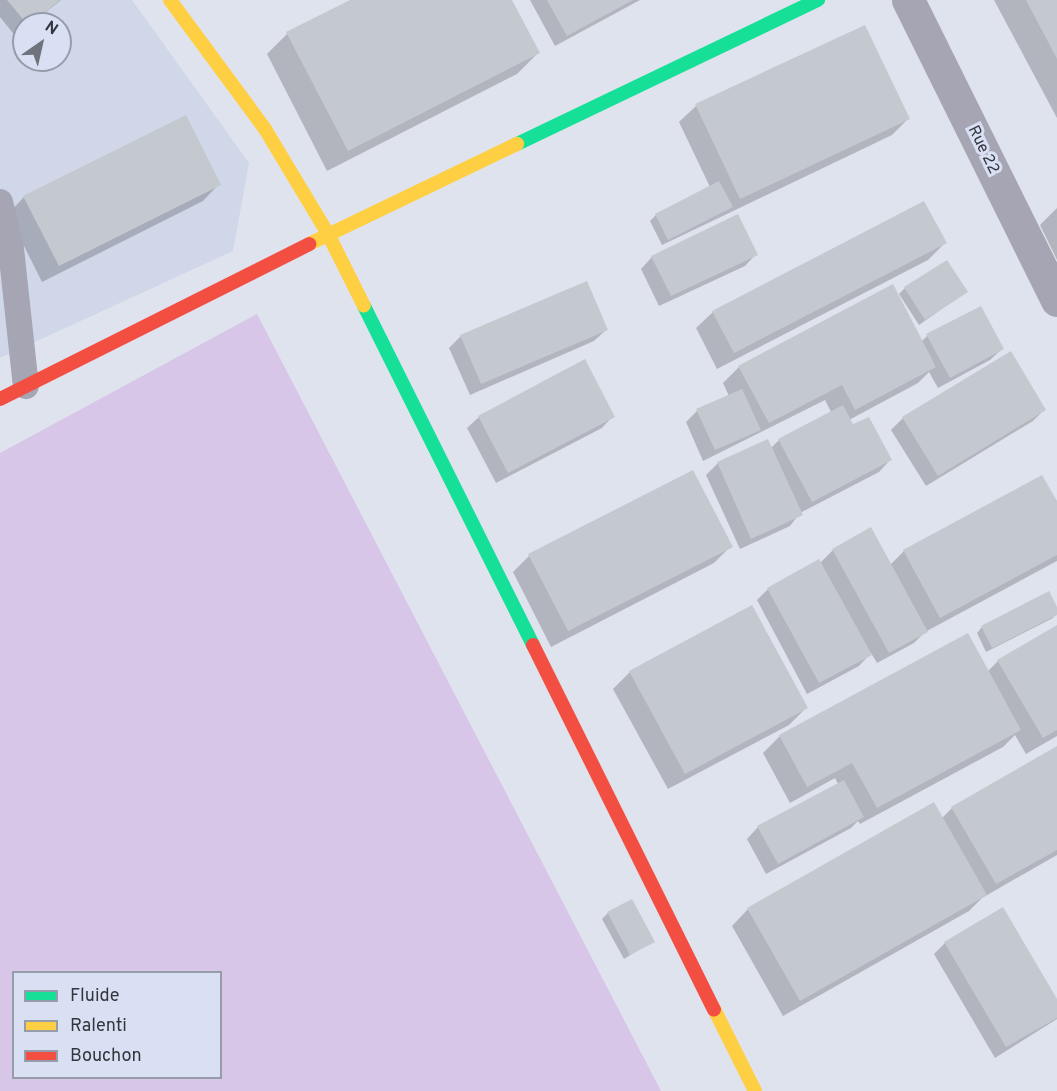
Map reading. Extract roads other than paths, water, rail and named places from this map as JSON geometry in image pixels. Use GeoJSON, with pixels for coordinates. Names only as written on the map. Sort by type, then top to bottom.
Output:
{"type":"FeatureCollection","features":[{"type":"Feature","properties":{"kind":"street"},"geometry":{"type":"LineString","coordinates":[[170,0],[265,129],[328,234],[755,1091]]}},
{"type":"Feature","properties":{"kind":"street"},"geometry":{"type":"LineString","coordinates":[[0,399],[328,234],[818,0]]}},
{"type":"Feature","properties":{"kind":"street","name":"Rue 22"},"geometry":{"type":"LineString","coordinates":[[908,0],[1057,300]]}},
{"type":"Feature","properties":{"kind":"lane"},"geometry":{"type":"LineString","coordinates":[[0,202],[11,249],[26,386]]}}]}
